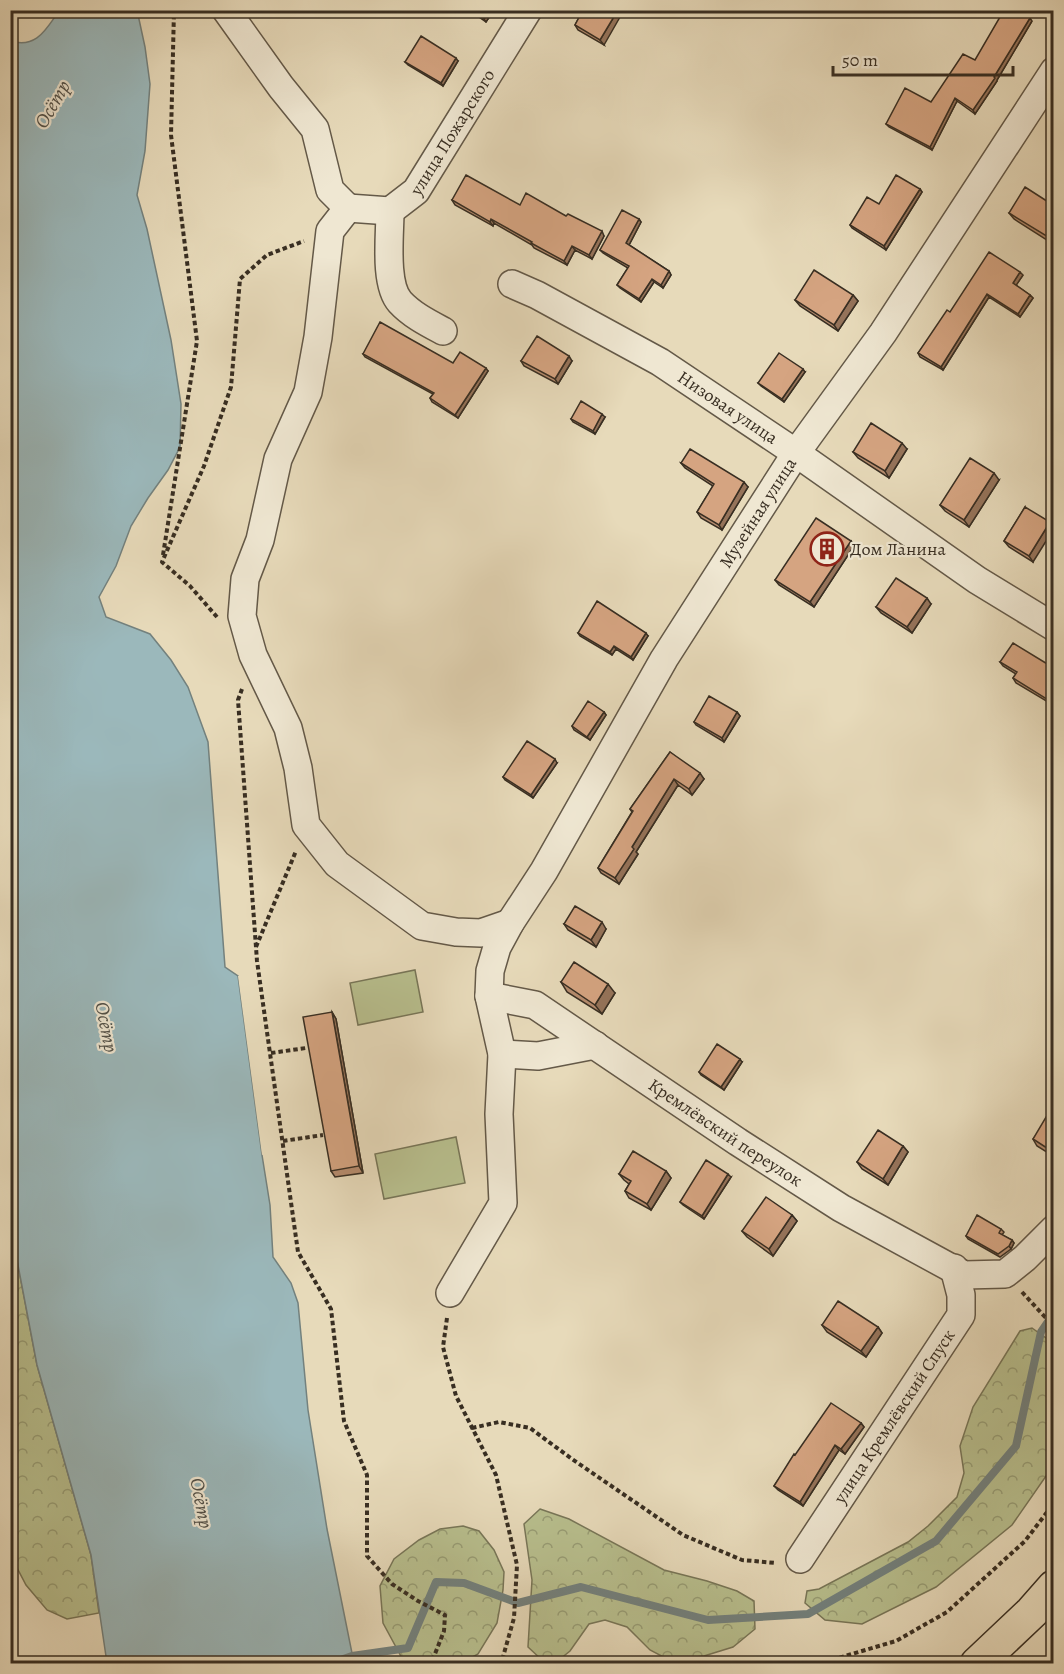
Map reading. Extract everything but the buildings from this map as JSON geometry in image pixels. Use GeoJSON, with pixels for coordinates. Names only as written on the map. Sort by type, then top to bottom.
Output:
{"type":"FeatureCollection","features":[{"type":"Feature","properties":{"kind":"main road"},"geometry":{"type":"LineString","coordinates":[[977,1664],[1032,1612],[1053,1587]]}},
{"type":"Feature","properties":{"kind":"street"},"geometry":{"type":"LineString","coordinates":[[226,10],[281,87],[315,129],[330,190],[348,208],[390,211],[389,275],[399,301],[420,318],[443,331]]}},
{"type":"Feature","properties":{"kind":"street","name":"улица Пожарского"},"geometry":{"type":"LineString","coordinates":[[390,211],[416,191],[528,10]]}},
{"type":"Feature","properties":{"kind":"street","name":"Музейная улица"},"geometry":{"type":"LineString","coordinates":[[489,983],[497,947],[544,872],[664,659],[796,453],[883,333],[1053,71]]}},
{"type":"Feature","properties":{"kind":"street"},"geometry":{"type":"LineString","coordinates":[[348,208],[330,231],[318,337],[308,392],[278,459],[260,540],[244,579],[242,616],[253,655],[288,728],[298,768],[306,825],[337,864],[422,926],[456,932],[481,933],[510,923]]}},
{"type":"Feature","properties":{"kind":"street","name":"Низовая улица"},"geometry":{"type":"LineString","coordinates":[[512,284],[537,295],[660,362],[796,453],[977,580],[1053,627]]}},
{"type":"Feature","properties":{"kind":"street"},"geometry":{"type":"LineString","coordinates":[[450,1293],[503,1203],[499,1114],[502,1054],[489,983]]}},
{"type":"Feature","properties":{"kind":"street","name":"Кремлёвский переулок"},"geometry":{"type":"LineString","coordinates":[[489,983],[535,1005],[738,1142],[842,1208],[959,1271]]}},
{"type":"Feature","properties":{"kind":"street"},"geometry":{"type":"LineString","coordinates":[[502,1054],[538,1056],[595,1045]]}},
{"type":"Feature","properties":{"kind":"street"},"geometry":{"type":"LineString","coordinates":[[959,1271],[1005,1274],[1025,1258],[1053,1229]]}},
{"type":"Feature","properties":{"kind":"street","name":"улица Кремлёвский Спуск"},"geometry":{"type":"LineString","coordinates":[[791,1561],[961,1315],[959,1271]]}},
{"type":"Feature","properties":{"kind":"path"},"geometry":{"type":"LineString","coordinates":[[162,562],[197,341],[171,135],[174,10]]}},
{"type":"Feature","properties":{"kind":"path"},"geometry":{"type":"LineString","coordinates":[[162,562],[204,466],[231,387],[240,279],[267,255],[330,231]]}},
{"type":"Feature","properties":{"kind":"path"},"geometry":{"type":"LineString","coordinates":[[162,562],[189,586],[218,618]]}},
{"type":"Feature","properties":{"kind":"path"},"geometry":{"type":"LineString","coordinates":[[253,655],[238,700],[256,947],[298,1252],[331,1308],[344,1421],[367,1476],[367,1556],[392,1584],[445,1615],[444,1631],[431,1664]]}},
{"type":"Feature","properties":{"kind":"path"},"geometry":{"type":"LineString","coordinates":[[256,947],[306,825]]}},
{"type":"Feature","properties":{"kind":"path"},"geometry":{"type":"LineString","coordinates":[[271,1053],[306,1048]]}},
{"type":"Feature","properties":{"kind":"path"},"geometry":{"type":"LineString","coordinates":[[283,1142],[323,1135]]}},
{"type":"Feature","properties":{"kind":"path"},"geometry":{"type":"LineString","coordinates":[[1005,1274],[1045,1317],[1053,1322]]}},
{"type":"Feature","properties":{"kind":"path"},"geometry":{"type":"LineString","coordinates":[[450,1293],[443,1347],[456,1396],[496,1475],[517,1565],[514,1618],[501,1664]]}},
{"type":"Feature","properties":{"kind":"path"},"geometry":{"type":"LineString","coordinates":[[472,1428],[499,1422],[530,1428],[683,1535],[742,1560],[791,1561]]}},
{"type":"Feature","properties":{"kind":"path"},"geometry":{"type":"LineString","coordinates":[[818,1664],[896,1641],[946,1612],[1025,1541],[1053,1503]]}},
{"type":"Feature","properties":{"kind":"green space"},"geometry":{"type":"Polygon","coordinates":[[[415,970],[423,1012],[358,1025],[350,983],[415,970]]]}},
{"type":"Feature","properties":{"kind":"green space"},"geometry":{"type":"Polygon","coordinates":[[[456,1137],[465,1183],[384,1199],[375,1154],[456,1137]]]}},
{"type":"Feature","properties":{"kind":"green space"},"geometry":{"type":"Polygon","coordinates":[[[10,1223],[37,1365],[91,1555],[99,1613],[67,1619],[47,1610],[26,1585],[13,1560],[10,1488],[10,1223]]]}},
{"type":"Feature","properties":{"kind":"green space"},"geometry":{"type":"Polygon","coordinates":[[[1032,1328],[1053,1343],[1053,1466],[1012,1525],[936,1587],[862,1624],[825,1620],[805,1603],[807,1591],[819,1589],[908,1542],[957,1497],[964,1473],[960,1446],[973,1407],[1020,1331],[1032,1328]]]}},
{"type":"Feature","properties":{"kind":"green space"},"geometry":{"type":"Polygon","coordinates":[[[540,1509],[569,1519],[664,1570],[737,1591],[754,1601],[755,1629],[733,1647],[704,1656],[669,1660],[650,1650],[627,1627],[605,1620],[589,1624],[570,1651],[555,1663],[542,1660],[528,1647],[532,1580],[524,1524],[540,1509]]]}},
{"type":"Feature","properties":{"kind":"green space"},"geometry":{"type":"Polygon","coordinates":[[[463,1526],[479,1531],[494,1550],[504,1572],[497,1623],[478,1654],[462,1663],[408,1663],[403,1660],[383,1623],[380,1586],[394,1559],[419,1540],[440,1529],[463,1526]]]}},
{"type":"Feature","properties":{"kind":"water","name":"Осётр"},"geometry":{"type":"Polygon","coordinates":[[[137,10],[150,84],[145,151],[137,195],[147,229],[171,340],[181,404],[180,447],[168,470],[131,526],[116,566],[99,597],[106,617],[150,634],[171,660],[188,687],[208,742],[225,967],[238,976],[270,1205],[273,1257],[291,1283],[298,1303],[308,1410],[327,1529],[354,1663],[107,1663],[91,1555],[37,1365],[10,1223],[10,41],[19,43],[34,40],[45,31],[59,11],[137,10]]]}},
{"type":"Feature","properties":{"kind":"pier"},"geometry":{"type":"Polygon","coordinates":[[[238,976],[241,976],[265,1154],[262,1155],[238,976]]]}},
{"type":"Feature","properties":{"kind":"waterway"},"geometry":{"type":"LineString","coordinates":[[329,1664],[352,1656],[408,1648],[436,1582],[464,1583],[518,1603],[581,1587],[708,1620],[808,1614],[936,1541],[1016,1446],[1041,1332],[1054,1313]]}},
{"type":"Feature","properties":{"kind":"place","name":"Дом Ланина"},"geometry":{"type":"Point","coordinates":[827,549]}}]}
